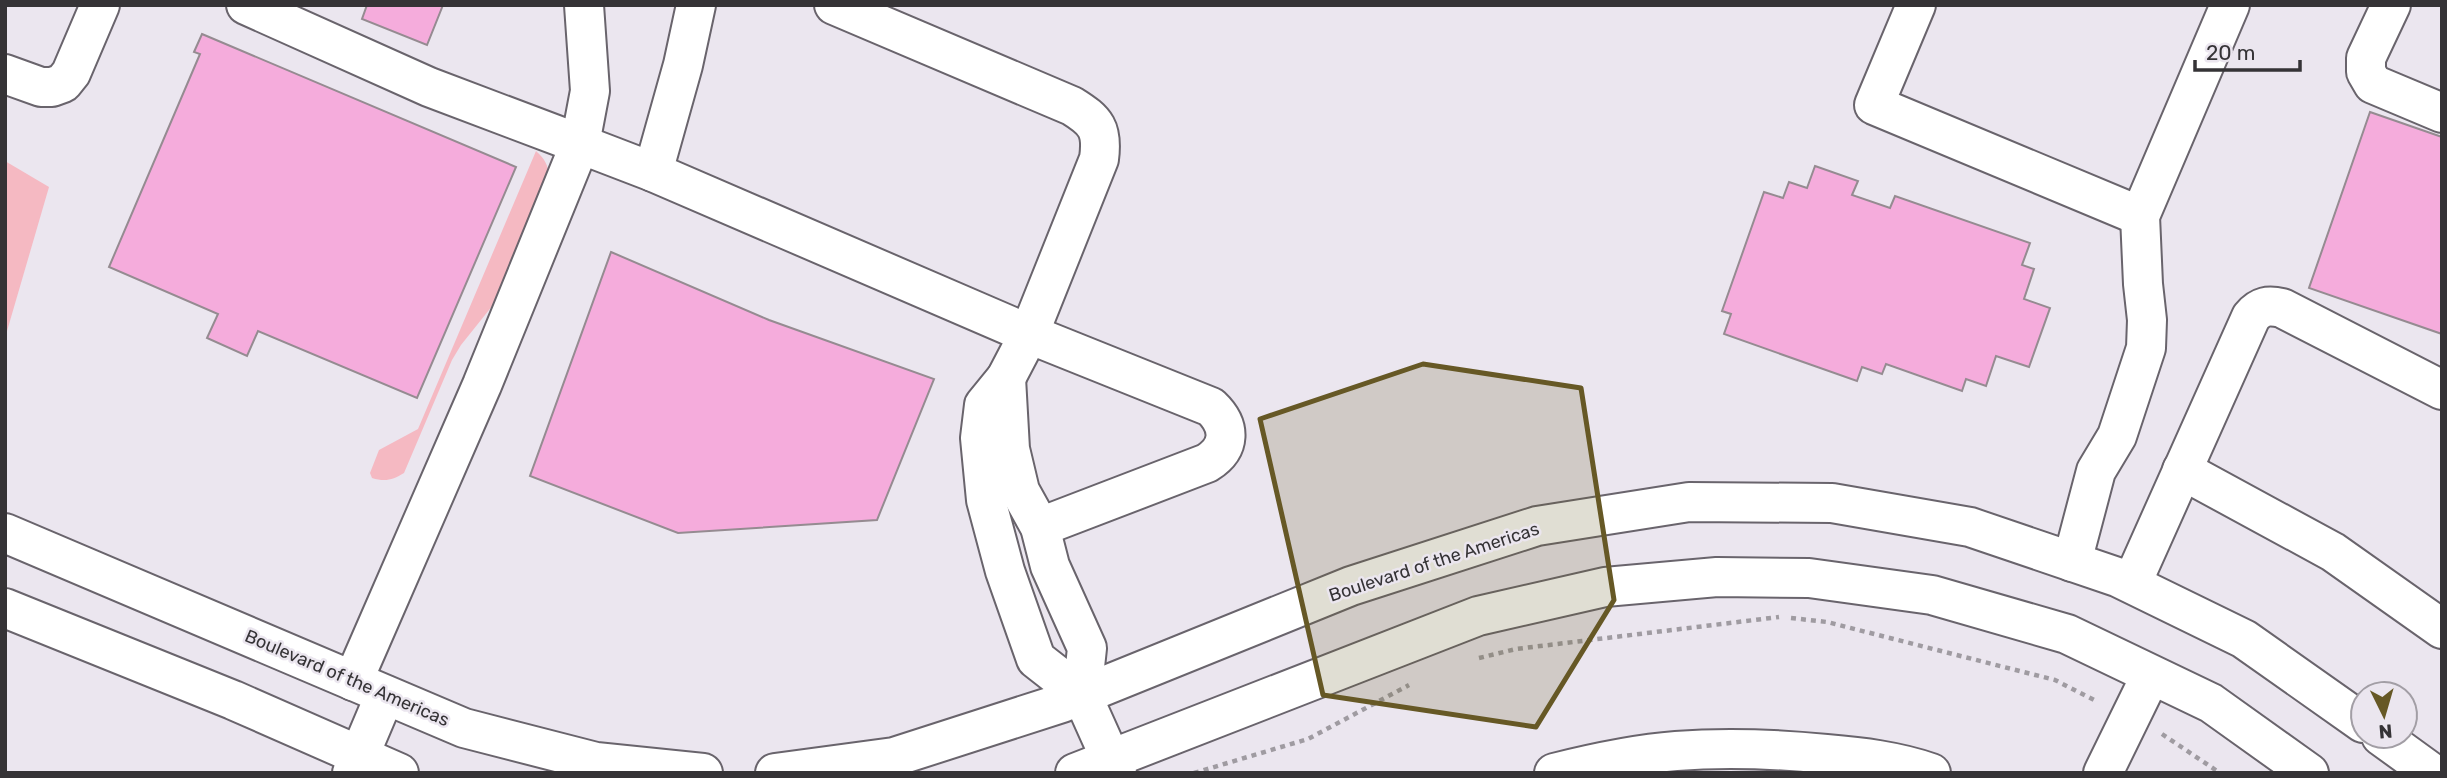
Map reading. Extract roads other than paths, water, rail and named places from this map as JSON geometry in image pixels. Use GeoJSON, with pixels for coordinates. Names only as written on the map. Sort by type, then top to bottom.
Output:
{"type":"FeatureCollection","features":[{"type":"Feature","properties":{"kind":"street"},"geometry":{"type":"LineString","coordinates":[[5,74],[41,88],[63,83],[71,73],[100,5]]}},
{"type":"Feature","properties":{"kind":"street"},"geometry":{"type":"LineString","coordinates":[[246,5],[429,87],[653,172],[1029,334],[1211,407],[1221,416],[1226,435],[1225,445],[1218,456],[1207,463],[1040,527]]}},
{"type":"Feature","properties":{"kind":"street"},"geometry":{"type":"LineString","coordinates":[[356,764],[369,688],[482,385],[580,144],[590,92],[584,5]]}},
{"type":"Feature","properties":{"kind":"street"},"geometry":{"type":"LineString","coordinates":[[653,172],[683,65],[696,5]]}},
{"type":"Feature","properties":{"kind":"street"},"geometry":{"type":"LineString","coordinates":[[834,5],[1072,106],[1087,115],[1098,127],[1101,141],[1099,159],[1029,334],[1006,379],[984,405],[980,438],[986,499],[1005,571],[1036,659],[1082,695],[1114,766]]}},
{"type":"Feature","properties":{"kind":"street"},"geometry":{"type":"LineString","coordinates":[[1916,5],[1874,106],[2140,216]]}},
{"type":"Feature","properties":{"kind":"street"},"geometry":{"type":"LineString","coordinates":[[2072,562],[2096,471],[2118,436],[2146,348],[2147,320],[2140,216],[2230,5]]}},
{"type":"Feature","properties":{"kind":"street"},"geometry":{"type":"LineString","coordinates":[[2391,5],[2366,58],[2365,72],[2373,84],[2442,113]]}},
{"type":"Feature","properties":{"kind":"street"},"geometry":{"type":"LineString","coordinates":[[2132,583],[2251,317],[2257,310],[2268,306],[2281,308],[2442,390]]}},
{"type":"Feature","properties":{"kind":"street"},"geometry":{"type":"LineString","coordinates":[[1006,379],[1010,449],[1020,491],[1040,527],[1050,566],[1087,648],[1082,695]]}},
{"type":"Feature","properties":{"kind":"street"},"geometry":{"type":"LineString","coordinates":[[2182,470],[2333,552],[2442,629]]}},
{"type":"Feature","properties":{"kind":"street","name":"Boulevard of the Americas"},"geometry":{"type":"LineString","coordinates":[[775,773],[894,757],[1082,695],[1351,586],[1537,526],[1689,502],[1832,503],[1970,527],[2132,583],[2244,639],[2349,713]]}},
{"type":"Feature","properties":{"kind":"street","name":"Boulevard of the Americas"},"geometry":{"type":"LineString","coordinates":[[5,533],[464,728],[596,762],[703,773]]}},
{"type":"Feature","properties":{"kind":"street"},"geometry":{"type":"LineString","coordinates":[[1074,773],[1114,766],[1478,616],[1605,587],[1717,577],[1809,578],[1932,595],[2067,634],[2211,704],[2309,773]]}},
{"type":"Feature","properties":{"kind":"street"},"geometry":{"type":"LineString","coordinates":[[5,608],[233,700],[356,764],[399,773]]}},
{"type":"Feature","properties":{"kind":"street"},"geometry":{"type":"LineString","coordinates":[[2103,773],[2151,675]]}},
{"type":"Feature","properties":{"kind":"street"},"geometry":{"type":"LineString","coordinates":[[1554,773],[1615,759],[1675,751],[1742,750],[1864,757],[1931,773]]}},
{"type":"Feature","properties":{"kind":"street"},"geometry":{"type":"LineString","coordinates":[[2400,750],[2432,773]]}}]}
